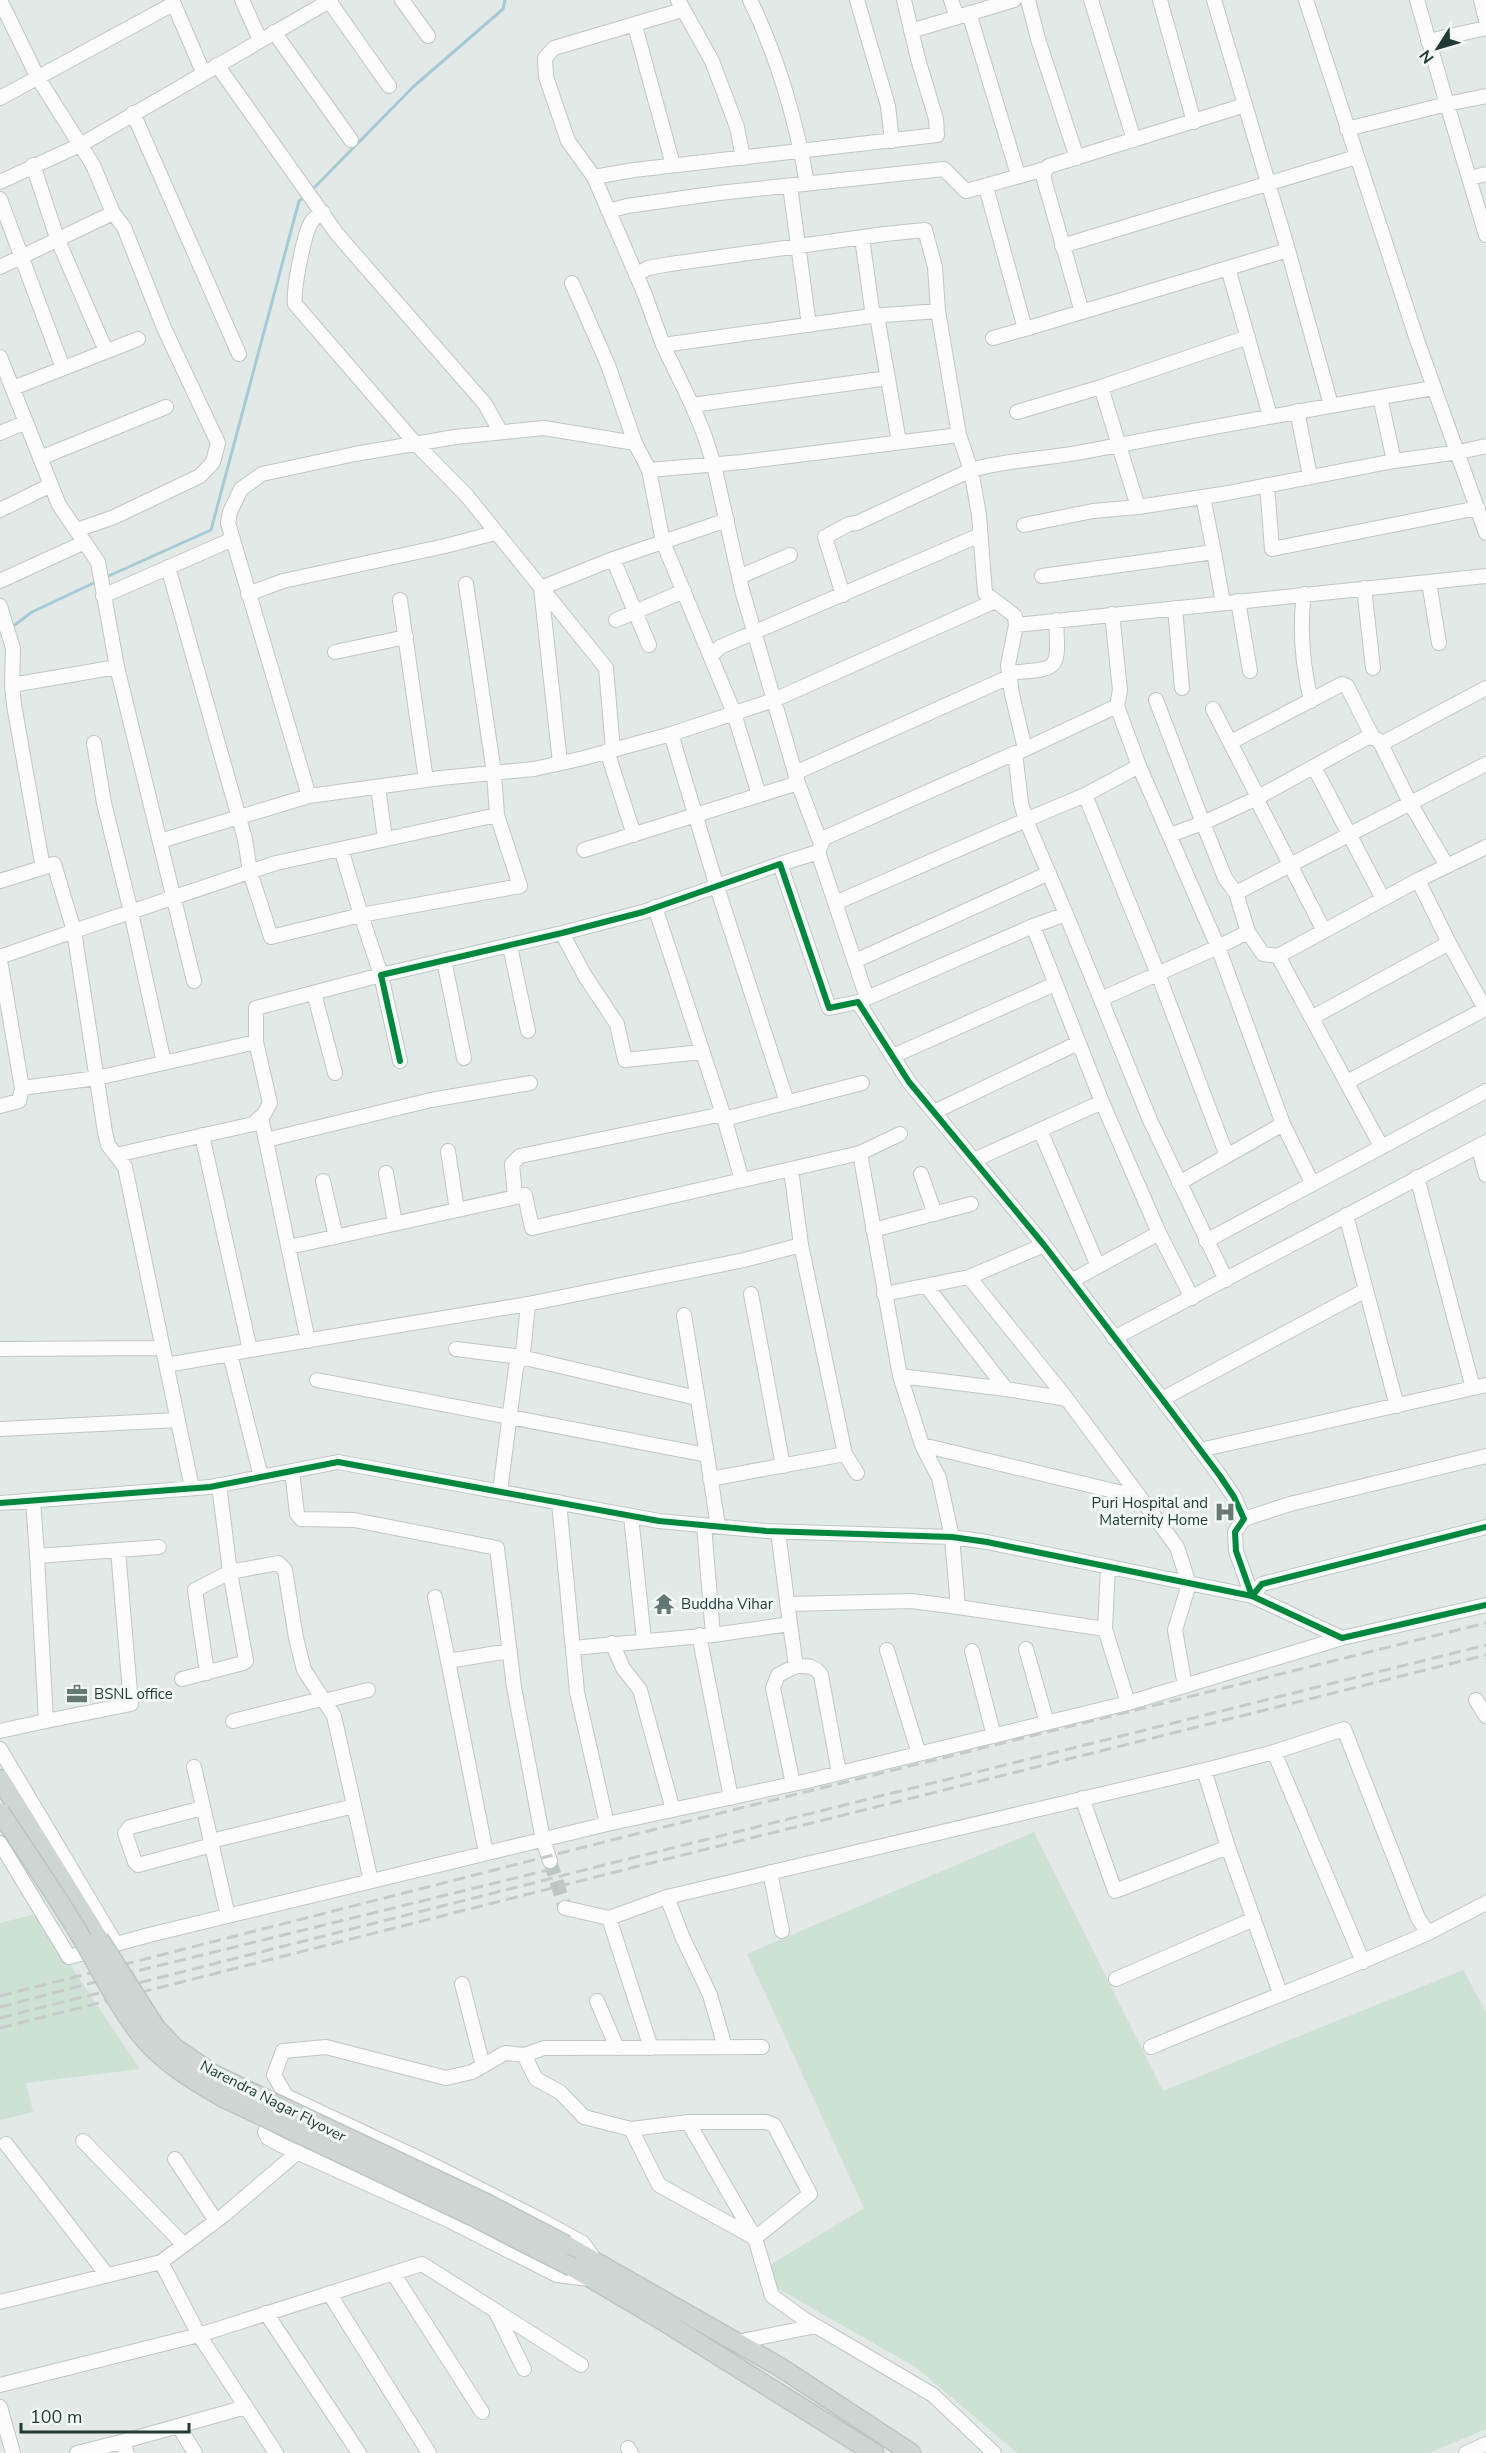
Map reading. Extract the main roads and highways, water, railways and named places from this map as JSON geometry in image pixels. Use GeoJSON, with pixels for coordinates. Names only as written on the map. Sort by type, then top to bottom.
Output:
{"type":"FeatureCollection","features":[{"type":"Feature","properties":{"kind":"main road","name":"Narendra Nagar Flyover"},"geometry":{"type":"LineString","coordinates":[[0,1779],[150,2018],[175,2048],[213,2074],[488,2204],[566,2245],[780,2367],[911,2453]]}},
{"type":"Feature","properties":{"kind":"main road","name":"Narendra Nagar Flyover"},"geometry":{"type":"LineString","coordinates":[[0,1812],[145,2039],[191,2080],[472,2216],[597,2280],[870,2452]]}},
{"type":"Feature","properties":{"kind":"waterway"},"geometry":{"type":"LineString","coordinates":[[311,191],[413,87],[503,9],[505,0]]}},
{"type":"Feature","properties":{"kind":"waterway"},"geometry":{"type":"LineString","coordinates":[[104,578],[211,530],[299,201],[306,195]]}},
{"type":"Feature","properties":{"kind":"waterway"},"geometry":{"type":"LineString","coordinates":[[12,627],[32,612],[98,581]]}},
{"type":"Feature","properties":{"kind":"tunnel"},"geometry":{"type":"LineString","coordinates":[[550,1861],[565,1908]]}},
{"type":"Feature","properties":{"kind":"railway"},"geometry":{"type":"LineString","coordinates":[[0,1996],[612,1840],[1486,1623]]}},
{"type":"Feature","properties":{"kind":"railway"},"geometry":{"type":"LineString","coordinates":[[0,2018],[1486,1645]]}},
{"type":"Feature","properties":{"kind":"railway"},"geometry":{"type":"LineString","coordinates":[[0,2028],[1486,1655]]}},
{"type":"Feature","properties":{"kind":"railway"},"geometry":{"type":"LineString","coordinates":[[0,2007],[548,1870]]}},
{"type":"Feature","properties":{"kind":"place","name":"Puri Hospital and Maternity Home"},"geometry":{"type":"Point","coordinates":[1225,1512]}},
{"type":"Feature","properties":{"kind":"place","name":"Buddha Vihar"},"geometry":{"type":"Point","coordinates":[664,1604]}},
{"type":"Feature","properties":{"kind":"place","name":"BSNL office"},"geometry":{"type":"Point","coordinates":[77,1694]}}]}
